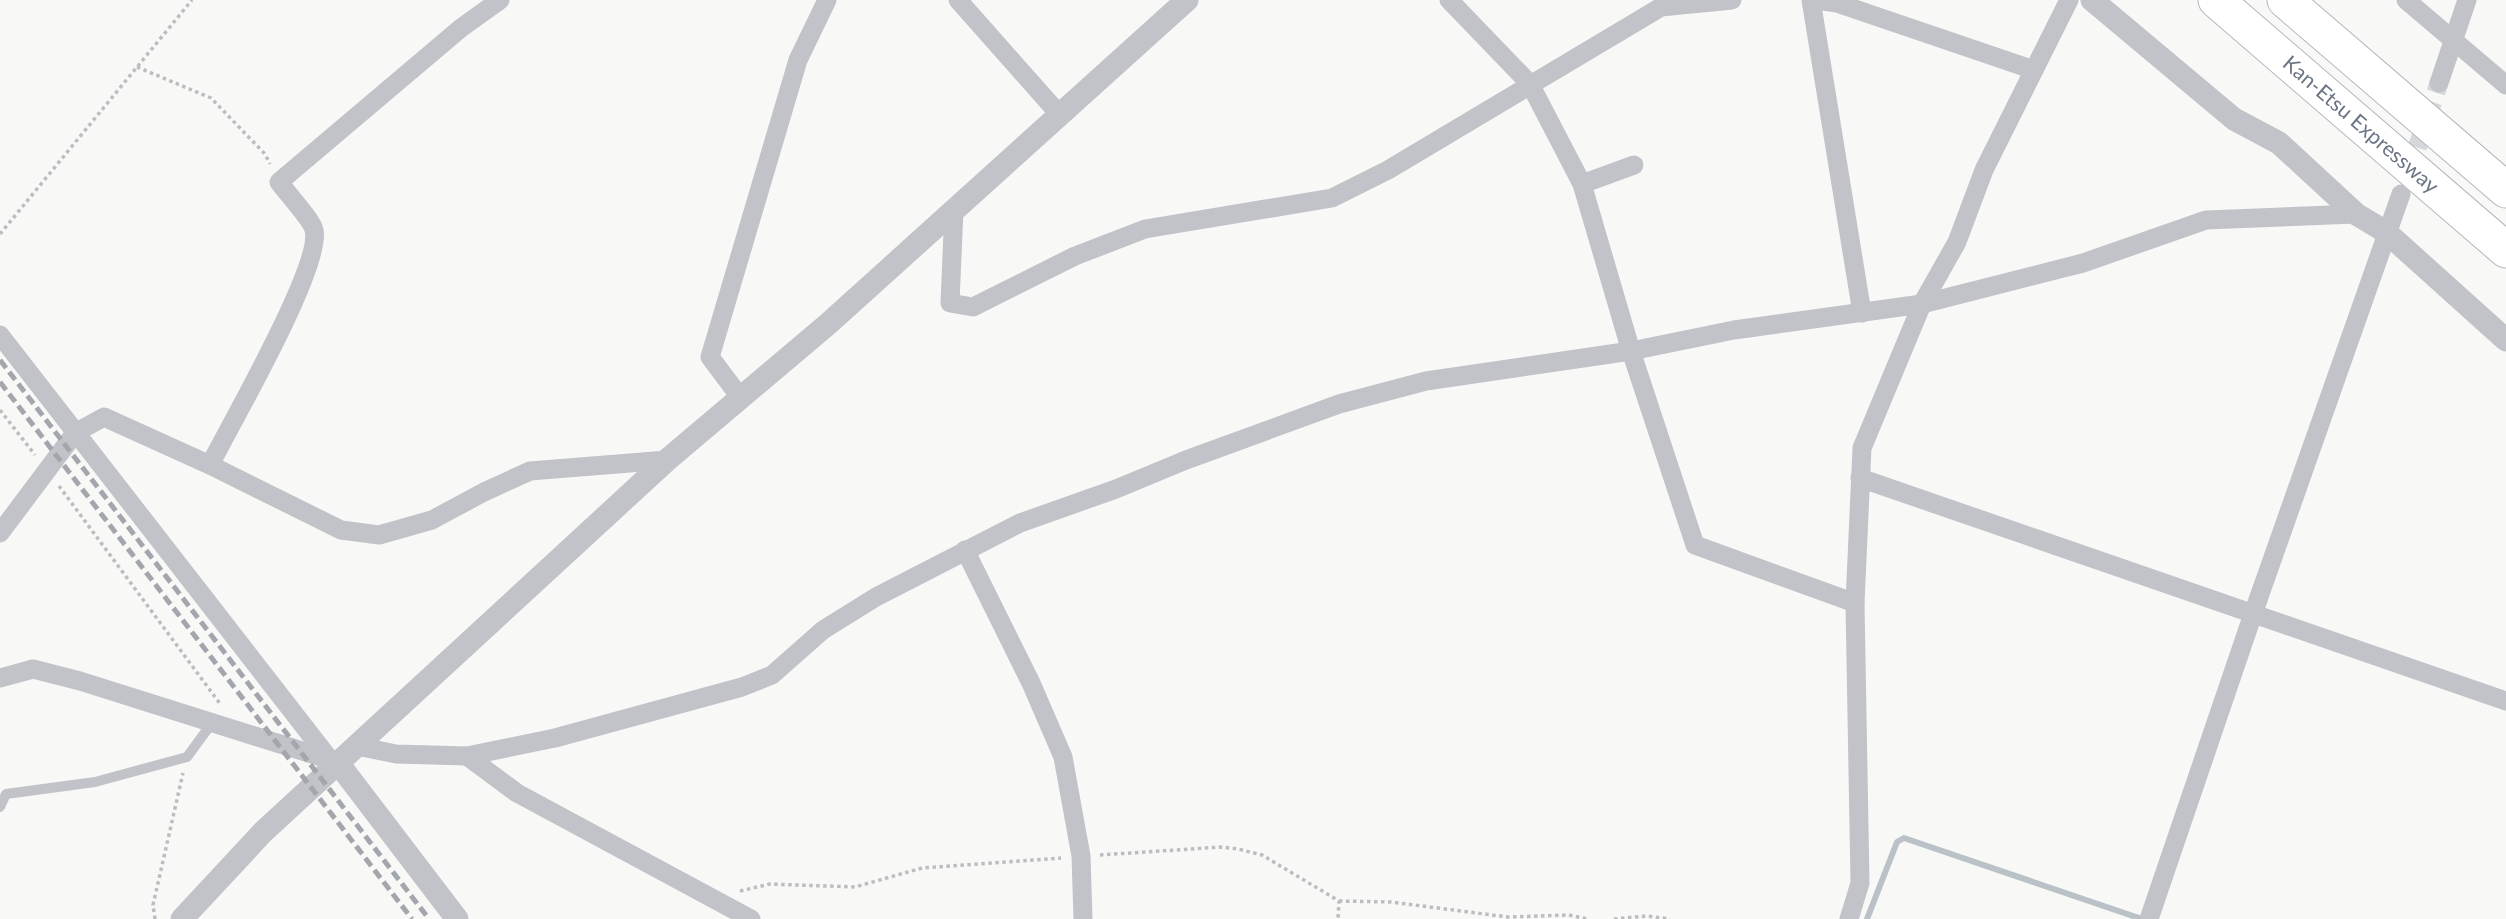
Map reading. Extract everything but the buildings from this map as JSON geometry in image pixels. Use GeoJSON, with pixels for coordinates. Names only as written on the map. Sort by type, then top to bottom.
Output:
{"type":"FeatureCollection","features":[{"type":"Feature","properties":{"kind":"highway","name":"Kan-Etsu Expressway"},"geometry":{"type":"LineString","coordinates":[[2216,0],[2506,250]]}},
{"type":"Feature","properties":{"kind":"highway"},"geometry":{"type":"LineString","coordinates":[[2285,0],[2506,190]]}},
{"type":"Feature","properties":{"kind":"street"},"geometry":{"type":"LineString","coordinates":[[209,465],[302,287],[314,246],[314,229],[279,182],[461,28],[500,0]]}},
{"type":"Feature","properties":{"kind":"street"},"geometry":{"type":"LineString","coordinates":[[740,397],[710,358],[798,60],[827,0]]}},
{"type":"Feature","properties":{"kind":"street"},"geometry":{"type":"LineString","coordinates":[[958,0],[1059,114]]}},
{"type":"Feature","properties":{"kind":"street"},"geometry":{"type":"LineString","coordinates":[[182,919],[262,832],[335,762],[356,746],[667,460],[828,324],[1187,0]]}},
{"type":"Feature","properties":{"kind":"street"},"geometry":{"type":"LineString","coordinates":[[1449,0],[1530,84],[1582,184],[1630,351],[1695,545],[1855,603]]}},
{"type":"Feature","properties":{"kind":"street"},"geometry":{"type":"LineString","coordinates":[[954,209],[950,303],[973,307],[1075,256],[1145,229],[1332,198],[1388,170],[1661,7],[1732,0]]}},
{"type":"Feature","properties":{"kind":"street"},"geometry":{"type":"LineString","coordinates":[[1811,0],[1862,313]]}},
{"type":"Feature","properties":{"kind":"street"},"geometry":{"type":"LineString","coordinates":[[1816,0],[1837,3],[2035,70]]}},
{"type":"Feature","properties":{"kind":"street"},"geometry":{"type":"LineString","coordinates":[[1849,919],[1860,883],[1855,603],[1862,448],[1922,304],[1957,242],[1984,170],[2069,0]]}},
{"type":"Feature","properties":{"kind":"street"},"geometry":{"type":"LineString","coordinates":[[2092,0],[2234,119],[2279,143],[2356,214],[2386,232],[2506,340]]}},
{"type":"Feature","properties":{"kind":"street"},"geometry":{"type":"LineString","coordinates":[[2406,0],[2506,85]]}},
{"type":"Feature","properties":{"kind":"street"},"geometry":{"type":"LineString","coordinates":[[2439,83],[2467,0]]}},
{"type":"Feature","properties":{"kind":"street"},"geometry":{"type":"LineString","coordinates":[[1582,184],[1634,165]]}},
{"type":"Feature","properties":{"kind":"street"},"geometry":{"type":"LineString","coordinates":[[2149,919],[2401,194]]}},
{"type":"Feature","properties":{"kind":"street"},"geometry":{"type":"LineString","coordinates":[[356,746],[396,754],[467,756],[555,738],[742,687],[772,675],[823,630],[876,597],[1020,523],[1339,404],[1426,381],[1630,351],[1734,330],[1922,304],[2083,262],[2206,220],[2356,214]]}},
{"type":"Feature","properties":{"kind":"street"},"geometry":{"type":"LineString","coordinates":[[0,335],[457,919]]}},
{"type":"Feature","properties":{"kind":"street"},"geometry":{"type":"LineString","coordinates":[[0,533],[75,433],[104,417],[341,530],[379,535],[432,520],[530,471],[667,460]]}},
{"type":"Feature","properties":{"kind":"street"},"geometry":{"type":"LineString","coordinates":[[1860,478],[2506,701]]}},
{"type":"Feature","properties":{"kind":"street"},"geometry":{"type":"LineString","coordinates":[[965,550],[1031,683],[1063,757],[1081,856],[1083,919]]}},
{"type":"Feature","properties":{"kind":"street"},"geometry":{"type":"LineString","coordinates":[[0,678],[33,669],[80,681],[335,762]]}},
{"type":"Feature","properties":{"kind":"street"},"geometry":{"type":"LineString","coordinates":[[467,756],[517,793],[751,919]]}},
{"type":"Feature","properties":{"kind":"lane"},"geometry":{"type":"LineString","coordinates":[[0,807],[6,794],[95,782],[187,757],[212,723]]}},
{"type":"Feature","properties":{"kind":"path"},"geometry":{"type":"LineString","coordinates":[[0,234],[192,0]]}},
{"type":"Feature","properties":{"kind":"path"},"geometry":{"type":"LineString","coordinates":[[137,67],[211,98],[265,153],[279,182]]}},
{"type":"Feature","properties":{"kind":"path"},"geometry":{"type":"LineString","coordinates":[[0,410],[242,733]]}},
{"type":"Feature","properties":{"kind":"path"},"geometry":{"type":"LineString","coordinates":[[155,919],[153,905],[187,757]]}},
{"type":"Feature","properties":{"kind":"path"},"geometry":{"type":"LineString","coordinates":[[710,897],[771,884],[855,887],[922,869],[1221,847],[1262,855],[1339,901],[1391,902],[1508,917],[1569,915],[1588,919]]}},
{"type":"Feature","properties":{"kind":"path"},"geometry":{"type":"LineString","coordinates":[[1338,919],[1339,901]]}},
{"type":"Feature","properties":{"kind":"path"},"geometry":{"type":"LineString","coordinates":[[1614,919],[1646,916],[1670,919]]}},
{"type":"Feature","properties":{"kind":"waterway"},"geometry":{"type":"LineString","coordinates":[[1867,919],[1897,842],[1904,838],[2142,919]]}},
{"type":"Feature","properties":{"kind":"tunnel"},"geometry":{"type":"LineString","coordinates":[[2408,175],[2439,83]]}},
{"type":"Feature","properties":{"kind":"railway"},"geometry":{"type":"LineString","coordinates":[[0,360],[429,919]]}},
{"type":"Feature","properties":{"kind":"railway"},"geometry":{"type":"LineString","coordinates":[[0,382],[412,919]]}}]}
